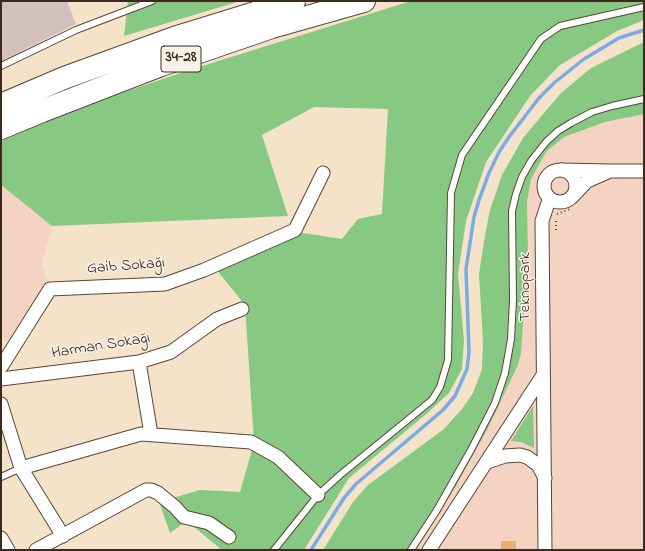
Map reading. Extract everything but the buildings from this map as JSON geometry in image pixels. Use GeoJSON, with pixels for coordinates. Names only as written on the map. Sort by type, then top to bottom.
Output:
{"type":"FeatureCollection","features":[{"type":"Feature","properties":{"kind":"highway","name":"34-28"},"geometry":{"type":"LineString","coordinates":[[1,105],[64,78],[174,38],[294,1]]}},
{"type":"Feature","properties":{"kind":"highway","name":"34-28"},"geometry":{"type":"LineString","coordinates":[[1,128],[161,65],[272,27],[364,1]]}},
{"type":"Feature","properties":{"kind":"street"},"geometry":{"type":"LineString","coordinates":[[559,170],[570,173],[574,177],[576,188],[571,203]]}},
{"type":"Feature","properties":{"kind":"street"},"geometry":{"type":"LineString","coordinates":[[571,203],[561,203],[549,200],[544,192],[544,182],[549,173],[559,170],[644,171]]}},
{"type":"Feature","properties":{"kind":"street"},"geometry":{"type":"LineString","coordinates":[[571,203],[587,181],[610,171]]}},
{"type":"Feature","properties":{"kind":"street","name":"Gaib Sokağı"},"geometry":{"type":"LineString","coordinates":[[1,367],[50,289],[165,284],[204,270],[296,230],[323,173]]}},
{"type":"Feature","properties":{"kind":"street","name":"Teknopark"},"geometry":{"type":"LineString","coordinates":[[545,550],[542,221],[549,200]]}},
{"type":"Feature","properties":{"kind":"street","name":"Harman Sokağı"},"geometry":{"type":"LineString","coordinates":[[1,379],[139,362],[171,352],[217,319],[242,309]]}},
{"type":"Feature","properties":{"kind":"street"},"geometry":{"type":"LineString","coordinates":[[139,362],[151,434]]}},
{"type":"Feature","properties":{"kind":"street"},"geometry":{"type":"LineString","coordinates":[[430,550],[543,375]]}},
{"type":"Feature","properties":{"kind":"street"},"geometry":{"type":"LineString","coordinates":[[1,404],[21,468],[63,536]]}},
{"type":"Feature","properties":{"kind":"street"},"geometry":{"type":"LineString","coordinates":[[21,468],[141,434],[251,442],[278,457],[318,495]]}},
{"type":"Feature","properties":{"kind":"street"},"geometry":{"type":"LineString","coordinates":[[487,462],[505,456],[520,455],[527,457],[538,465],[545,478]]}},
{"type":"Feature","properties":{"kind":"street"},"geometry":{"type":"LineString","coordinates":[[36,550],[146,490],[151,490],[158,493],[175,507],[184,517],[209,523],[229,537]]}},
{"type":"Feature","properties":{"kind":"street"},"geometry":{"type":"LineString","coordinates":[[1,538],[8,550]]}},
{"type":"Feature","properties":{"kind":"lane"},"geometry":{"type":"LineString","coordinates":[[1,66],[76,30],[152,1]]}},
{"type":"Feature","properties":{"kind":"lane"},"geometry":{"type":"LineString","coordinates":[[274,550],[318,495],[340,475],[432,400],[440,387],[448,360],[451,193],[462,155],[541,39],[560,26],[644,7]]}},
{"type":"Feature","properties":{"kind":"lane"},"geometry":{"type":"LineString","coordinates":[[411,550],[437,510],[472,448],[495,402],[505,373],[511,339],[513,300],[512,211],[522,177],[531,161],[546,142],[571,122],[592,112],[612,106],[644,100]]}},
{"type":"Feature","properties":{"kind":"lane"},"geometry":{"type":"LineString","coordinates":[[1,476],[21,468]]}},
{"type":"Feature","properties":{"kind":"path"},"geometry":{"type":"LineString","coordinates":[[556,237],[556,214],[571,203]]}},
{"type":"Feature","properties":{"kind":"shaded area"},"geometry":{"type":"Polygon","coordinates":[[[1,1],[67,1],[76,24],[1,61],[1,1]]]}},
{"type":"Feature","properties":{"kind":"shaded area"},"geometry":{"type":"Polygon","coordinates":[[[644,114],[644,550],[416,550],[456,486],[488,428],[518,365],[521,353],[528,251],[527,202],[531,179],[546,152],[564,137],[605,122],[644,114]]]}},
{"type":"Feature","properties":{"kind":"shaded area"},"geometry":{"type":"Polygon","coordinates":[[[1,185],[52,226],[42,264],[50,289],[12,351],[1,335],[1,185]]]}},
{"type":"Feature","properties":{"kind":"green space"},"geometry":{"type":"Polygon","coordinates":[[[128,1],[240,1],[124,36],[128,1]]]}},
{"type":"Feature","properties":{"kind":"green space"},"geometry":{"type":"Polygon","coordinates":[[[411,1],[644,1],[644,20],[617,31],[560,65],[530,96],[486,162],[466,221],[458,274],[464,341],[462,369],[449,393],[424,416],[349,478],[304,550],[222,550],[187,521],[170,533],[159,502],[200,490],[240,492],[254,443],[245,305],[216,269],[296,232],[342,239],[358,219],[382,214],[388,109],[314,107],[262,135],[288,216],[52,226],[1,185],[1,141],[107,98],[183,72],[411,1]]]}},
{"type":"Feature","properties":{"kind":"green space"},"geometry":{"type":"Polygon","coordinates":[[[644,42],[644,114],[605,122],[564,137],[546,152],[531,179],[527,202],[528,251],[521,353],[518,365],[488,428],[456,486],[416,550],[323,550],[353,502],[368,485],[444,429],[462,409],[473,393],[482,369],[483,342],[479,274],[485,235],[490,210],[502,175],[523,138],[561,93],[591,68],[644,42]]]}},
{"type":"Feature","properties":{"kind":"green space"},"geometry":{"type":"Polygon","coordinates":[[[533,406],[534,448],[521,442],[511,441],[533,406]]]}},
{"type":"Feature","properties":{"kind":"waterway"},"geometry":{"type":"LineString","coordinates":[[311,550],[344,498],[356,484],[443,410],[455,396],[467,369],[469,352],[466,269],[474,217],[489,173],[499,152],[539,98],[554,83],[584,59],[619,38],[644,30]]}}]}
